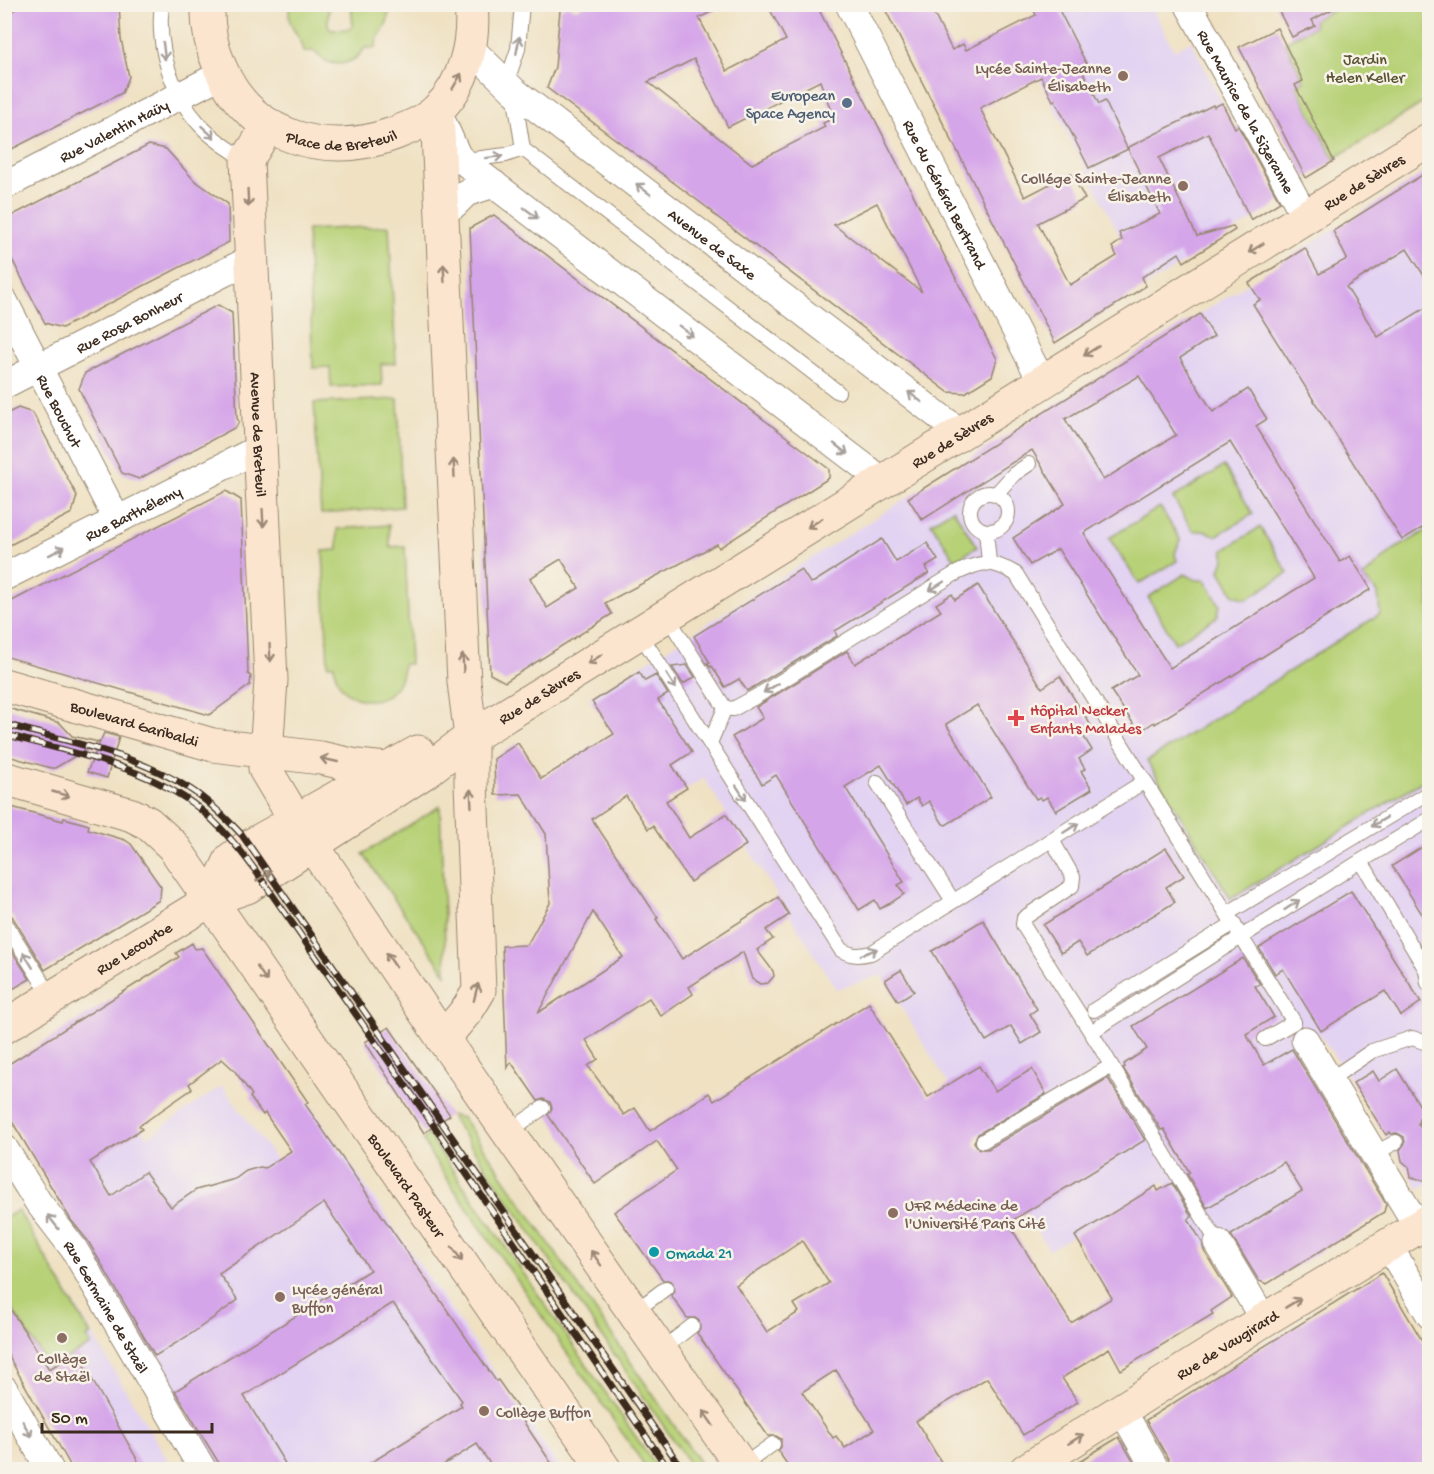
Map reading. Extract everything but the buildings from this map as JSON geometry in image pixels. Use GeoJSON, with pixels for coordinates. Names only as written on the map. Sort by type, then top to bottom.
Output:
{"type":"FeatureCollection","features":[{"type":"Feature","properties":{"kind":"main road","name":"Place de Breteuil"},"geometry":{"type":"LineString","coordinates":[[208,4],[209,30],[214,53],[222,74],[242,102],[269,125],[303,140],[339,146],[375,141],[415,125],[437,111],[461,76],[470,48],[471,4]]}},
{"type":"Feature","properties":{"kind":"main road"},"geometry":{"type":"LineString","coordinates":[[437,111],[464,682],[471,736],[479,991],[468,1009],[443,1039]]}},
{"type":"Feature","properties":{"kind":"main road"},"geometry":{"type":"LineString","coordinates":[[247,160],[269,125]]}},
{"type":"Feature","properties":{"kind":"main road","name":"Rue de Sèvres"},"geometry":{"type":"LineString","coordinates":[[212,899],[231,860],[243,850],[304,833],[425,772],[471,736],[961,433],[1430,138]]}},
{"type":"Feature","properties":{"kind":"main road","name":"Avenue de Breteuil"},"geometry":{"type":"LineString","coordinates":[[247,160],[271,680],[267,751]]}},
{"type":"Feature","properties":{"kind":"main road","name":"Boulevard Garibaldi"},"geometry":{"type":"LineString","coordinates":[[4,685],[213,745],[321,758],[386,770]]}},
{"type":"Feature","properties":{"kind":"main road","name":"Rue de Sèvres"},"geometry":{"type":"LineString","coordinates":[[212,899],[247,887],[304,833],[386,770],[430,746],[471,736]]}},
{"type":"Feature","properties":{"kind":"main road"},"geometry":{"type":"LineString","coordinates":[[267,751],[265,770],[304,833],[443,1039],[743,1468]]}},
{"type":"Feature","properties":{"kind":"main road"},"geometry":{"type":"LineString","coordinates":[[4,778],[132,815],[148,824],[173,846],[212,899]]}},
{"type":"Feature","properties":{"kind":"main road","name":"Rue Lecourbe"},"geometry":{"type":"LineString","coordinates":[[4,1028],[212,899]]}},
{"type":"Feature","properties":{"kind":"main road","name":"Boulevard Pasteur"},"geometry":{"type":"LineString","coordinates":[[212,899],[606,1470]]}},
{"type":"Feature","properties":{"kind":"main road","name":"Rue de Vaugirard"},"geometry":{"type":"LineString","coordinates":[[1026,1470],[1264,1320],[1424,1224]]}},
{"type":"Feature","properties":{"kind":"street","name":"Rue du Général Bertrand"},"geometry":{"type":"LineString","coordinates":[[849,4],[1041,382]]}},
{"type":"Feature","properties":{"kind":"street","name":"Rue Maurice de la Sizeranne"},"geometry":{"type":"LineString","coordinates":[[1188,4],[1305,216]]}},
{"type":"Feature","properties":{"kind":"street","name":"Avenue de Saxe"},"geometry":{"type":"LineString","coordinates":[[470,48],[510,87],[961,433]]}},
{"type":"Feature","properties":{"kind":"street","name":"Rue Valentin Haüy"},"geometry":{"type":"LineString","coordinates":[[4,186],[222,74]]}},
{"type":"Feature","properties":{"kind":"street"},"geometry":{"type":"LineString","coordinates":[[437,111],[458,157],[883,481]]}},
{"type":"Feature","properties":{"kind":"street"},"geometry":{"type":"LineString","coordinates":[[441,209],[454,205],[466,193],[494,184]]}},
{"type":"Feature","properties":{"kind":"street","name":"Rue Rosa Bonheur"},"geometry":{"type":"LineString","coordinates":[[4,385],[251,259]]}},
{"type":"Feature","properties":{"kind":"street","name":"Rue Bouchut"},"geometry":{"type":"LineString","coordinates":[[4,301],[117,520]]}},
{"type":"Feature","properties":{"kind":"street","name":"Rue Barthélemy"},"geometry":{"type":"LineString","coordinates":[[4,577],[260,448]]}},
{"type":"Feature","properties":{"kind":"street"},"geometry":{"type":"LineString","coordinates":[[1300,1031],[1329,1080],[1385,1148],[1424,1224]]}},
{"type":"Feature","properties":{"kind":"street","name":"Rue Germaine de Staël"},"geometry":{"type":"LineString","coordinates":[[4,1148],[38,1202],[75,1249],[203,1470]]}},
{"type":"Feature","properties":{"kind":"street"},"geometry":{"type":"LineString","coordinates":[[1218,1243],[1264,1320]]}},
{"type":"Feature","properties":{"kind":"street"},"geometry":{"type":"LineString","coordinates":[[1388,1245],[1430,1315]]}},
{"type":"Feature","properties":{"kind":"street"},"geometry":{"type":"LineString","coordinates":[[4,1389],[50,1470]]}},
{"type":"Feature","properties":{"kind":"street"},"geometry":{"type":"LineString","coordinates":[[1122,1410],[1156,1470]]}},
{"type":"Feature","properties":{"kind":"lane"},"geometry":{"type":"LineString","coordinates":[[162,4],[160,18],[165,62],[179,95],[201,126],[223,145],[247,160]]}},
{"type":"Feature","properties":{"kind":"lane"},"geometry":{"type":"LineString","coordinates":[[522,4],[518,49],[510,87],[523,149],[838,392]]}},
{"type":"Feature","properties":{"kind":"lane"},"geometry":{"type":"LineString","coordinates":[[464,160],[506,155],[523,149]]}},
{"type":"Feature","properties":{"kind":"lane"},"geometry":{"type":"LineString","coordinates":[[996,494],[1014,474],[1029,465]]}},
{"type":"Feature","properties":{"kind":"lane"},"geometry":{"type":"LineString","coordinates":[[989,493],[996,494],[1006,503],[1008,514],[1001,527],[986,531],[974,524],[970,518],[970,510],[976,497],[989,493]]}},
{"type":"Feature","properties":{"kind":"lane"},"geometry":{"type":"LineString","coordinates":[[986,531],[989,562]]}},
{"type":"Feature","properties":{"kind":"lane"},"geometry":{"type":"LineString","coordinates":[[653,624],[725,708],[733,709],[953,575],[975,564],[989,562],[1016,574],[1300,1031],[1265,1039]]}},
{"type":"Feature","properties":{"kind":"lane"},"geometry":{"type":"LineString","coordinates":[[653,624],[710,744],[842,950],[851,955],[860,956],[871,953],[1145,781]]}},
{"type":"Feature","properties":{"kind":"lane"},"geometry":{"type":"LineString","coordinates":[[710,744],[725,708]]}},
{"type":"Feature","properties":{"kind":"lane"},"geometry":{"type":"LineString","coordinates":[[877,782],[953,902]]}},
{"type":"Feature","properties":{"kind":"lane"},"geometry":{"type":"LineString","coordinates":[[1095,1010],[1231,918],[1430,792]]}},
{"type":"Feature","properties":{"kind":"lane"},"geometry":{"type":"LineString","coordinates":[[1091,1032],[1430,819]]}},
{"type":"Feature","properties":{"kind":"lane"},"geometry":{"type":"LineString","coordinates":[[1052,840],[1073,877],[1072,886],[1024,918],[1023,925],[1091,1032],[1218,1243]]}},
{"type":"Feature","properties":{"kind":"lane"},"geometry":{"type":"LineString","coordinates":[[1361,861],[1426,970],[1428,983]]}},
{"type":"Feature","properties":{"kind":"lane"},"geometry":{"type":"LineString","coordinates":[[4,921],[52,998]]}},
{"type":"Feature","properties":{"kind":"lane"},"geometry":{"type":"LineString","coordinates":[[1329,1080],[1372,1051],[1412,1038],[1430,1044]]}},
{"type":"Feature","properties":{"kind":"lane"},"geometry":{"type":"LineString","coordinates":[[983,1141],[1111,1065]]}},
{"type":"Feature","properties":{"kind":"lane"},"geometry":{"type":"LineString","coordinates":[[508,1132],[543,1108]]}},
{"type":"Feature","properties":{"kind":"lane"},"geometry":{"type":"LineString","coordinates":[[634,1312],[666,1288]]}},
{"type":"Feature","properties":{"kind":"lane"},"geometry":{"type":"LineString","coordinates":[[660,1350],[692,1326]]}},
{"type":"Feature","properties":{"kind":"lane"},"geometry":{"type":"LineString","coordinates":[[743,1468],[773,1444]]}},
{"type":"Feature","properties":{"kind":"shaded area"},"geometry":{"type":"Polygon","coordinates":[[[1056,5],[1151,5],[1174,50],[1191,41],[1234,127],[1238,126],[1281,202],[1146,286],[1026,53],[1056,5]]]}},
{"type":"Feature","properties":{"kind":"shaded area","name":"Hôpital Necker Enfants Malades"},"geometry":{"type":"Polygon","coordinates":[[[1429,170],[1430,1183],[1419,1189],[1353,1083],[1320,1035],[1316,1034],[1293,1049],[1359,1160],[1206,1249],[1165,1181],[1049,1250],[882,975],[836,989],[704,778],[660,805],[589,698],[1429,170]]]}},
{"type":"Feature","properties":{"kind":"shaded area","name":"Lycée général Buffon"},"geometry":{"type":"Polygon","coordinates":[[[222,1086],[277,1161],[306,1141],[289,1116],[308,1102],[561,1469],[221,1469],[51,1186],[142,1130],[148,1137],[222,1086]]]}},
{"type":"Feature","properties":{"kind":"shaded area","name":"Collège de Staël"},"geometry":{"type":"Polygon","coordinates":[[[18,1210],[173,1469],[72,1469],[30,1393],[55,1378],[5,1299],[5,1218],[18,1210]]]}},
{"type":"Feature","properties":{"kind":"green space"},"geometry":{"type":"Polygon","coordinates":[[[388,4],[388,20],[376,42],[376,48],[365,48],[354,59],[340,64],[326,61],[314,51],[304,52],[289,14],[290,5],[329,5],[328,26],[331,30],[349,29],[353,26],[351,5],[388,4]]]}},
{"type":"Feature","properties":{"kind":"green space","name":"Jardin Helen Keller"},"geometry":{"type":"Polygon","coordinates":[[[1344,5],[1429,5],[1429,99],[1334,159],[1296,85],[1304,81],[1285,42],[1315,26],[1313,20],[1344,5]]]}},
{"type":"Feature","properties":{"kind":"green space"},"geometry":{"type":"Polygon","coordinates":[[[389,226],[396,363],[381,364],[382,385],[331,387],[330,367],[313,368],[307,230],[389,226]]]}},
{"type":"Feature","properties":{"kind":"green space"},"geometry":{"type":"Polygon","coordinates":[[[398,399],[402,507],[321,514],[314,403],[398,399]]]}},
{"type":"Feature","properties":{"kind":"green space"},"geometry":{"type":"Polygon","coordinates":[[[1224,466],[1253,514],[1216,536],[1206,531],[1193,531],[1173,498],[1224,466]]]}},
{"type":"Feature","properties":{"kind":"green space"},"geometry":{"type":"Polygon","coordinates":[[[1160,507],[1180,539],[1175,554],[1177,561],[1139,584],[1109,538],[1160,507]]]}},
{"type":"Feature","properties":{"kind":"green space"},"geometry":{"type":"Polygon","coordinates":[[[953,509],[977,547],[955,560],[931,523],[953,509]]]}},
{"type":"Feature","properties":{"kind":"green space"},"geometry":{"type":"Polygon","coordinates":[[[389,525],[390,547],[405,546],[410,664],[403,664],[400,680],[393,691],[382,698],[370,700],[357,698],[346,692],[338,681],[334,665],[328,665],[323,551],[338,550],[337,529],[389,525]]]}},
{"type":"Feature","properties":{"kind":"green space"},"geometry":{"type":"Polygon","coordinates":[[[1260,527],[1288,573],[1247,599],[1234,595],[1220,571],[1224,550],[1260,527]]]}},
{"type":"Feature","properties":{"kind":"green space"},"geometry":{"type":"Polygon","coordinates":[[[1429,529],[1429,777],[1231,899],[1147,761],[1380,614],[1378,593],[1363,577],[1393,550],[1429,529]]]}},
{"type":"Feature","properties":{"kind":"green space"},"geometry":{"type":"Polygon","coordinates":[[[1185,574],[1196,580],[1205,580],[1220,605],[1217,617],[1175,643],[1148,597],[1185,574]]]}},
{"type":"Feature","properties":{"kind":"green space"},"geometry":{"type":"Polygon","coordinates":[[[440,806],[446,974],[363,854],[440,806]]]}},
{"type":"Feature","properties":{"kind":"green space"},"geometry":{"type":"Polygon","coordinates":[[[450,1115],[463,1118],[704,1469],[693,1469],[450,1115]]]}},
{"type":"Feature","properties":{"kind":"green space"},"geometry":{"type":"Polygon","coordinates":[[[428,1134],[658,1469],[647,1469],[434,1160],[423,1140],[428,1134]]]}},
{"type":"Feature","properties":{"kind":"green space"},"geometry":{"type":"Polygon","coordinates":[[[18,1210],[91,1335],[87,1337],[91,1345],[50,1368],[5,1298],[5,1218],[18,1210]]]}},
{"type":"Feature","properties":{"kind":"railway"},"geometry":{"type":"LineString","coordinates":[[4,724],[100,750],[147,766],[197,794],[218,810],[242,835],[683,1470]]}},
{"type":"Feature","properties":{"kind":"railway"},"geometry":{"type":"LineString","coordinates":[[4,734],[81,754],[155,781],[200,809],[230,838],[255,870],[434,1126],[669,1470]]}},
{"type":"Feature","properties":{"kind":"place","name":"Lycée Sainte-Jeanne Élisabeth"},"geometry":{"type":"Point","coordinates":[1123,76]}},
{"type":"Feature","properties":{"kind":"place","name":"European Space Agency"},"geometry":{"type":"Point","coordinates":[847,103]}},
{"type":"Feature","properties":{"kind":"place","name":"Collége Sainte-Jeanne Élisabeth"},"geometry":{"type":"Point","coordinates":[1183,186]}},
{"type":"Feature","properties":{"kind":"place","name":"Hôpital Necker Enfants Malades"},"geometry":{"type":"Point","coordinates":[1016,718]}},
{"type":"Feature","properties":{"kind":"place","name":"UFR Médecine de l'Université Paris Cité"},"geometry":{"type":"Point","coordinates":[893,1213]}},
{"type":"Feature","properties":{"kind":"place","name":"Omada 21"},"geometry":{"type":"Point","coordinates":[654,1252]}},
{"type":"Feature","properties":{"kind":"place","name":"Lycée général Buffon"},"geometry":{"type":"Point","coordinates":[280,1297]}},
{"type":"Feature","properties":{"kind":"place","name":"Collège de Staël"},"geometry":{"type":"Point","coordinates":[62,1338]}},
{"type":"Feature","properties":{"kind":"place","name":"Collège Buffon"},"geometry":{"type":"Point","coordinates":[484,1411]}}]}
